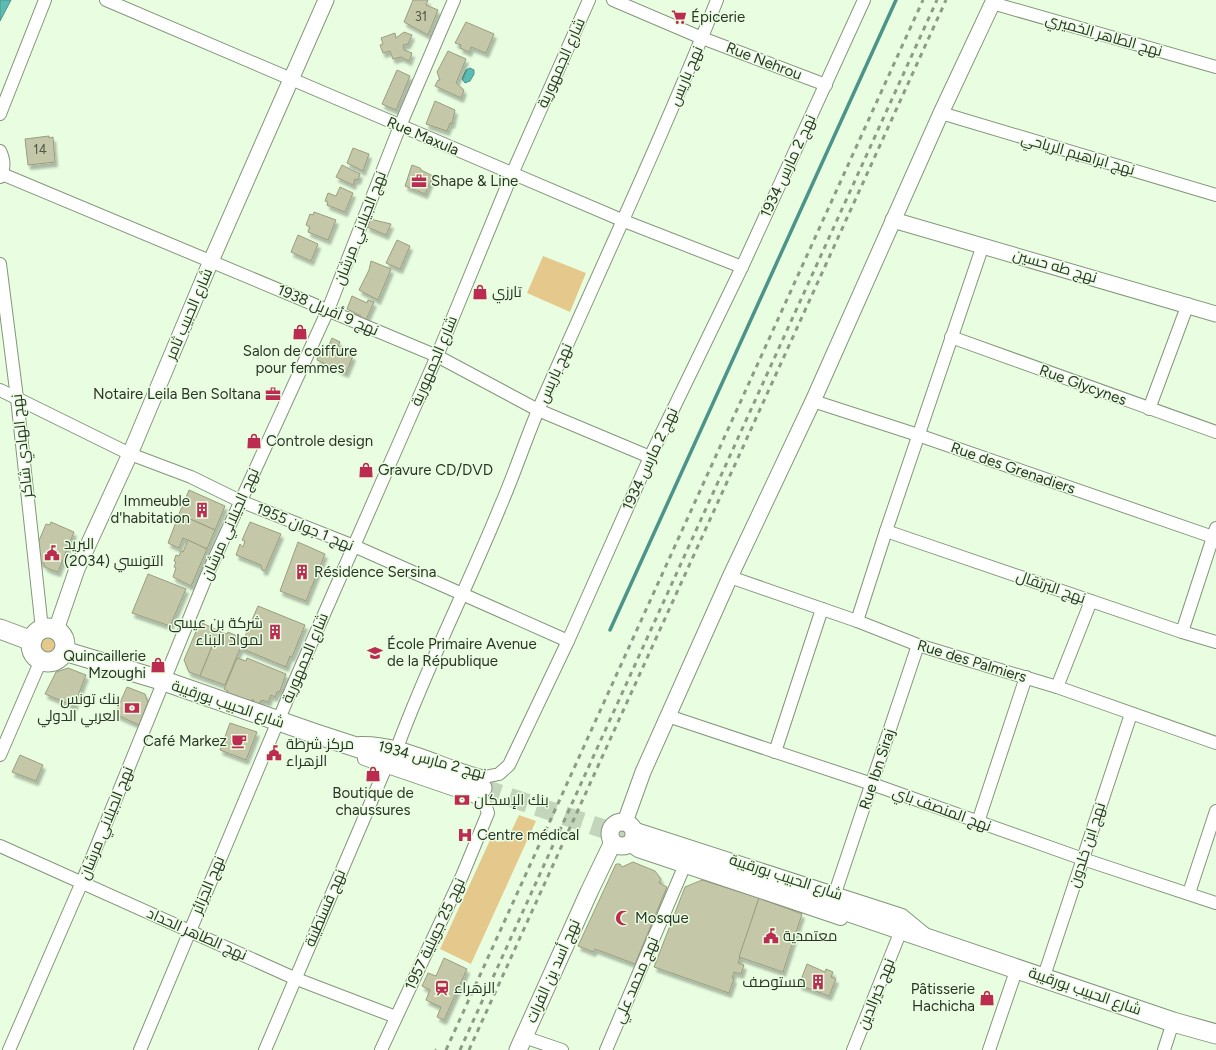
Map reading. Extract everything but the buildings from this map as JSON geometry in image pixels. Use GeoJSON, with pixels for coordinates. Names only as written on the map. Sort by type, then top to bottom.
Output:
{"type":"FeatureCollection","features":[{"type":"Feature","properties":{"kind":"main road"},"geometry":{"type":"LineString","coordinates":[[0,629],[44,634],[64,638],[64,651],[55,661],[50,662],[41,660],[33,652],[44,634]]}},
{"type":"Feature","properties":{"kind":"main road","name":"شارع الحبيب بورقيبة"},"geometry":{"type":"LineString","coordinates":[[64,651],[164,681],[349,744],[432,777],[482,788]]}},
{"type":"Feature","properties":{"kind":"main road","name":"شارع الحبيب بورقيبة"},"geometry":{"type":"LineString","coordinates":[[629,836],[1044,976],[1173,1022],[1216,1034]]}},
{"type":"Feature","properties":{"kind":"main road","name":"نهج أسد بن الفرات"},"geometry":{"type":"LineString","coordinates":[[521,1044],[588,892],[629,836]]}},
{"type":"Feature","properties":{"kind":"street"},"geometry":{"type":"LineString","coordinates":[[0,114],[45,0]]}},
{"type":"Feature","properties":{"kind":"street","name":"Rue Maxula"},"geometry":{"type":"LineString","coordinates":[[106,0],[512,174],[624,221],[742,267]]}},
{"type":"Feature","properties":{"kind":"street","name":"شارع الحبيب ثامر"},"geometry":{"type":"LineString","coordinates":[[44,634],[78,569],[130,454],[211,261],[326,0]]}},
{"type":"Feature","properties":{"kind":"street","name":"نهج الجيلاني مرشان"},"geometry":{"type":"LineString","coordinates":[[9,1050],[82,882],[164,681],[240,501],[328,310],[400,126],[454,0]]}},
{"type":"Feature","properties":{"kind":"street","name":"شارع الجمهورية"},"geometry":{"type":"LineString","coordinates":[[278,721],[437,356],[512,174],[589,0]]}},
{"type":"Feature","properties":{"kind":"street","name":"Rue Nehrou"},"geometry":{"type":"LineString","coordinates":[[613,0],[702,38],[826,85]]}},
{"type":"Feature","properties":{"kind":"street","name":"نهج باريس"},"geometry":{"type":"LineString","coordinates":[[397,748],[410,712],[500,508],[538,410],[624,221],[717,0]]}},
{"type":"Feature","properties":{"kind":"street","name":"نهج 2 مارس 1934"},"geometry":{"type":"LineString","coordinates":[[349,744],[373,743],[397,748],[478,776],[492,777],[509,765],[568,641],[650,457],[742,267],[864,0]]}},
{"type":"Feature","properties":{"kind":"street"},"geometry":{"type":"LineString","coordinates":[[629,836],[643,772],[730,577],[813,401],[941,113],[993,2]]}},
{"type":"Feature","properties":{"kind":"street","name":"نهج الطاهر الخميري"},"geometry":{"type":"LineString","coordinates":[[993,2],[1216,67]]}},
{"type":"Feature","properties":{"kind":"street","name":"نهج ابراهيم الرياحي"},"geometry":{"type":"LineString","coordinates":[[941,113],[1216,195]]}},
{"type":"Feature","properties":{"kind":"street"},"geometry":{"type":"LineString","coordinates":[[0,151],[3,159],[1,176]]}},
{"type":"Feature","properties":{"kind":"street","name":"نهج 9 أفريل 1938"},"geometry":{"type":"LineString","coordinates":[[1,176],[211,261],[437,356],[538,410],[650,457]]}},
{"type":"Feature","properties":{"kind":"street","name":"نهج طه حسين"},"geometry":{"type":"LineString","coordinates":[[893,220],[983,244],[1188,304],[1216,314]]}},
{"type":"Feature","properties":{"kind":"street"},"geometry":{"type":"LineString","coordinates":[[857,621],[950,337],[983,244]]}},
{"type":"Feature","properties":{"kind":"street","name":"نهج الهادي شاكر"},"geometry":{"type":"LineString","coordinates":[[0,264],[44,634]]}},
{"type":"Feature","properties":{"kind":"street"},"geometry":{"type":"LineString","coordinates":[[1149,409],[1188,304]]}},
{"type":"Feature","properties":{"kind":"street","name":"Rue Glycynes"},"geometry":{"type":"LineString","coordinates":[[950,337],[1216,432]]}},
{"type":"Feature","properties":{"kind":"street","name":"نهج 1 جوان 1955"},"geometry":{"type":"LineString","coordinates":[[0,390],[130,454],[191,477],[240,501],[354,546],[461,595],[568,641]]}},
{"type":"Feature","properties":{"kind":"street","name":"Rue des Grenadiers"},"geometry":{"type":"LineString","coordinates":[[813,401],[1214,532]]}},
{"type":"Feature","properties":{"kind":"street","name":"نهج البرتقال"},"geometry":{"type":"LineString","coordinates":[[886,531],[1182,632],[1216,642]]}},
{"type":"Feature","properties":{"kind":"street"},"geometry":{"type":"LineString","coordinates":[[1182,632],[1214,532]]}},
{"type":"Feature","properties":{"kind":"street","name":"Rue des Palmiers"},"geometry":{"type":"LineString","coordinates":[[730,577],[857,621],[918,645],[1057,687],[1216,743]]}},
{"type":"Feature","properties":{"kind":"street"},"geometry":{"type":"LineString","coordinates":[[1057,687],[1091,601]]}},
{"type":"Feature","properties":{"kind":"street"},"geometry":{"type":"LineString","coordinates":[[775,752],[822,609]]}},
{"type":"Feature","properties":{"kind":"street","name":"Rue Ibn Siraj"},"geometry":{"type":"LineString","coordinates":[[836,893],[918,645]]}},
{"type":"Feature","properties":{"kind":"street"},"geometry":{"type":"LineString","coordinates":[[0,755],[41,660]]}},
{"type":"Feature","properties":{"kind":"street"},"geometry":{"type":"LineString","coordinates":[[978,822],[1026,677]]}},
{"type":"Feature","properties":{"kind":"street","name":"نهج ابن خلدون"},"geometry":{"type":"LineString","coordinates":[[1044,976],[1131,714]]}},
{"type":"Feature","properties":{"kind":"street","name":"نهج المنصف باي"},"geometry":{"type":"LineString","coordinates":[[668,716],[872,784],[1083,859],[1216,903]]}},
{"type":"Feature","properties":{"kind":"street","name":"نهج الجزائر"},"geometry":{"type":"LineString","coordinates":[[140,1050],[189,930],[278,721]]}},
{"type":"Feature","properties":{"kind":"street"},"geometry":{"type":"LineString","coordinates":[[316,734],[335,748],[386,767],[432,777]]}},
{"type":"Feature","properties":{"kind":"street","name":"نهج قسنطينة"},"geometry":{"type":"LineString","coordinates":[[265,1050],[294,978],[386,767]]}},
{"type":"Feature","properties":{"kind":"street","name":"نهج 25 جويلية 1957"},"geometry":{"type":"LineString","coordinates":[[381,1050],[462,876],[487,817],[487,808],[482,801],[432,777]]}},
{"type":"Feature","properties":{"kind":"street"},"geometry":{"type":"LineString","coordinates":[[1189,893],[1216,810]]}},
{"type":"Feature","properties":{"kind":"street","name":"شارع الحبيب بورقيبة"},"geometry":{"type":"LineString","coordinates":[[629,836],[638,851],[684,867],[898,938],[931,939]]}},
{"type":"Feature","properties":{"kind":"street","name":"شارع الحبيب بورقيبة"},"geometry":{"type":"LineString","coordinates":[[629,836],[836,893],[902,915],[931,939]]}},
{"type":"Feature","properties":{"kind":"street","name":"نهج الطاهر الحداد"},"geometry":{"type":"LineString","coordinates":[[0,846],[294,978],[396,1017]]}},
{"type":"Feature","properties":{"kind":"street","name":"نهج محمد علي"},"geometry":{"type":"LineString","coordinates":[[606,1050],[684,867]]}},
{"type":"Feature","properties":{"kind":"street","name":"نهج خيرالدين"},"geometry":{"type":"LineString","coordinates":[[853,1050],[898,938]]}},
{"type":"Feature","properties":{"kind":"street"},"geometry":{"type":"LineString","coordinates":[[989,1050],[1017,968]]}},
{"type":"Feature","properties":{"kind":"street"},"geometry":{"type":"LineString","coordinates":[[1164,1050],[1173,1022]]}},
{"type":"Feature","properties":{"kind":"street"},"geometry":{"type":"LineString","coordinates":[[521,1044],[562,1050]]}},
{"type":"Feature","properties":{"kind":"shaded area"},"geometry":{"type":"Polygon","coordinates":[[[543,256],[586,273],[570,312],[527,293],[543,256]]]}},
{"type":"Feature","properties":{"kind":"shaded area"},"geometry":{"type":"Polygon","coordinates":[[[44,636],[50,636],[55,641],[53,650],[50,652],[44,652],[39,647],[39,641],[44,636]]]}},
{"type":"Feature","properties":{"kind":"shaded area"},"geometry":{"type":"Polygon","coordinates":[[[519,815],[536,821],[471,964],[440,949],[491,838],[498,842],[507,840],[519,815]]]}},
{"type":"Feature","properties":{"kind":"water"},"geometry":{"type":"Polygon","coordinates":[[[0,0],[11,0],[0,21],[0,0]]]}},
{"type":"Feature","properties":{"kind":"water"},"geometry":{"type":"Polygon","coordinates":[[[470,68],[474,70],[474,74],[470,81],[465,83],[462,79],[466,70],[470,68]]]}},
{"type":"Feature","properties":{"kind":"waterway"},"geometry":{"type":"LineString","coordinates":[[610,630],[896,0]]}},
{"type":"Feature","properties":{"kind":"tunnel"},"geometry":{"type":"LineString","coordinates":[[482,788],[646,843]]}},
{"type":"Feature","properties":{"kind":"railway"},"geometry":{"type":"LineString","coordinates":[[446,1050],[923,0]]}},
{"type":"Feature","properties":{"kind":"railway"},"geometry":{"type":"LineString","coordinates":[[460,1050],[937,0]]}},
{"type":"Feature","properties":{"kind":"railway"},"geometry":{"type":"LineString","coordinates":[[469,1050],[946,0]]}},
{"type":"Feature","properties":{"kind":"place","name":"Épicerie"},"geometry":{"type":"Point","coordinates":[679,17]}},
{"type":"Feature","properties":{"kind":"place","name":"Shape & Line"},"geometry":{"type":"Point","coordinates":[419,181]}},
{"type":"Feature","properties":{"kind":"place","name":"تارزي"},"geometry":{"type":"Point","coordinates":[480,292]}},
{"type":"Feature","properties":{"kind":"place","name":"Salon de coiffure pour femmes"},"geometry":{"type":"Point","coordinates":[300,332]}},
{"type":"Feature","properties":{"kind":"place","name":"Notaire Leila Ben Soltana"},"geometry":{"type":"Point","coordinates":[273,394]}},
{"type":"Feature","properties":{"kind":"place","name":"Controle design"},"geometry":{"type":"Point","coordinates":[254,441]}},
{"type":"Feature","properties":{"kind":"place","name":"Gravure CD/DVD"},"geometry":{"type":"Point","coordinates":[366,470]}},
{"type":"Feature","properties":{"kind":"place","name":"Immeuble d'habitation"},"geometry":{"type":"Point","coordinates":[202,510]}},
{"type":"Feature","properties":{"kind":"place","name":"البريد التونسي (2034)"},"geometry":{"type":"Point","coordinates":[52,553]}},
{"type":"Feature","properties":{"kind":"place","name":"Résidence Sersina"},"geometry":{"type":"Point","coordinates":[302,572]}},
{"type":"Feature","properties":{"kind":"place","name":"شركة بن عيسى لمواد البناء"},"geometry":{"type":"Point","coordinates":[275,632]}},
{"type":"Feature","properties":{"kind":"place","name":"École Primaire Avenue de la République"},"geometry":{"type":"Point","coordinates":[375,653]}},
{"type":"Feature","properties":{"kind":"place","name":"Quincaillerie Mzoughi"},"geometry":{"type":"Point","coordinates":[158,665]}},
{"type":"Feature","properties":{"kind":"place","name":"بنك تونس العربي الدولي"},"geometry":{"type":"Point","coordinates":[132,708]}},
{"type":"Feature","properties":{"kind":"place","name":"Café Markez"},"geometry":{"type":"Point","coordinates":[239,741]}},
{"type":"Feature","properties":{"kind":"place","name":"مركز شرطة الزهراء"},"geometry":{"type":"Point","coordinates":[274,753]}},
{"type":"Feature","properties":{"kind":"place","name":"Boutique de chaussures"},"geometry":{"type":"Point","coordinates":[373,774]}},
{"type":"Feature","properties":{"kind":"place","name":"بنك الإسكان"},"geometry":{"type":"Point","coordinates":[462,800]}},
{"type":"Feature","properties":{"kind":"place","name":"Centre médical"},"geometry":{"type":"Point","coordinates":[465,835]}},
{"type":"Feature","properties":{"kind":"place","name":"Mosque"},"geometry":{"type":"Point","coordinates":[623,918]}},
{"type":"Feature","properties":{"kind":"place","name":"معتمدية"},"geometry":{"type":"Point","coordinates":[771,936]}},
{"type":"Feature","properties":{"kind":"place","name":"مستوصف"},"geometry":{"type":"Point","coordinates":[818,982]}},
{"type":"Feature","properties":{"kind":"place","name":"الزهراء"},"geometry":{"type":"Point","coordinates":[442,988]}},
{"type":"Feature","properties":{"kind":"place","name":"Pâtisserie Hachicha"},"geometry":{"type":"Point","coordinates":[987,998]}}]}
